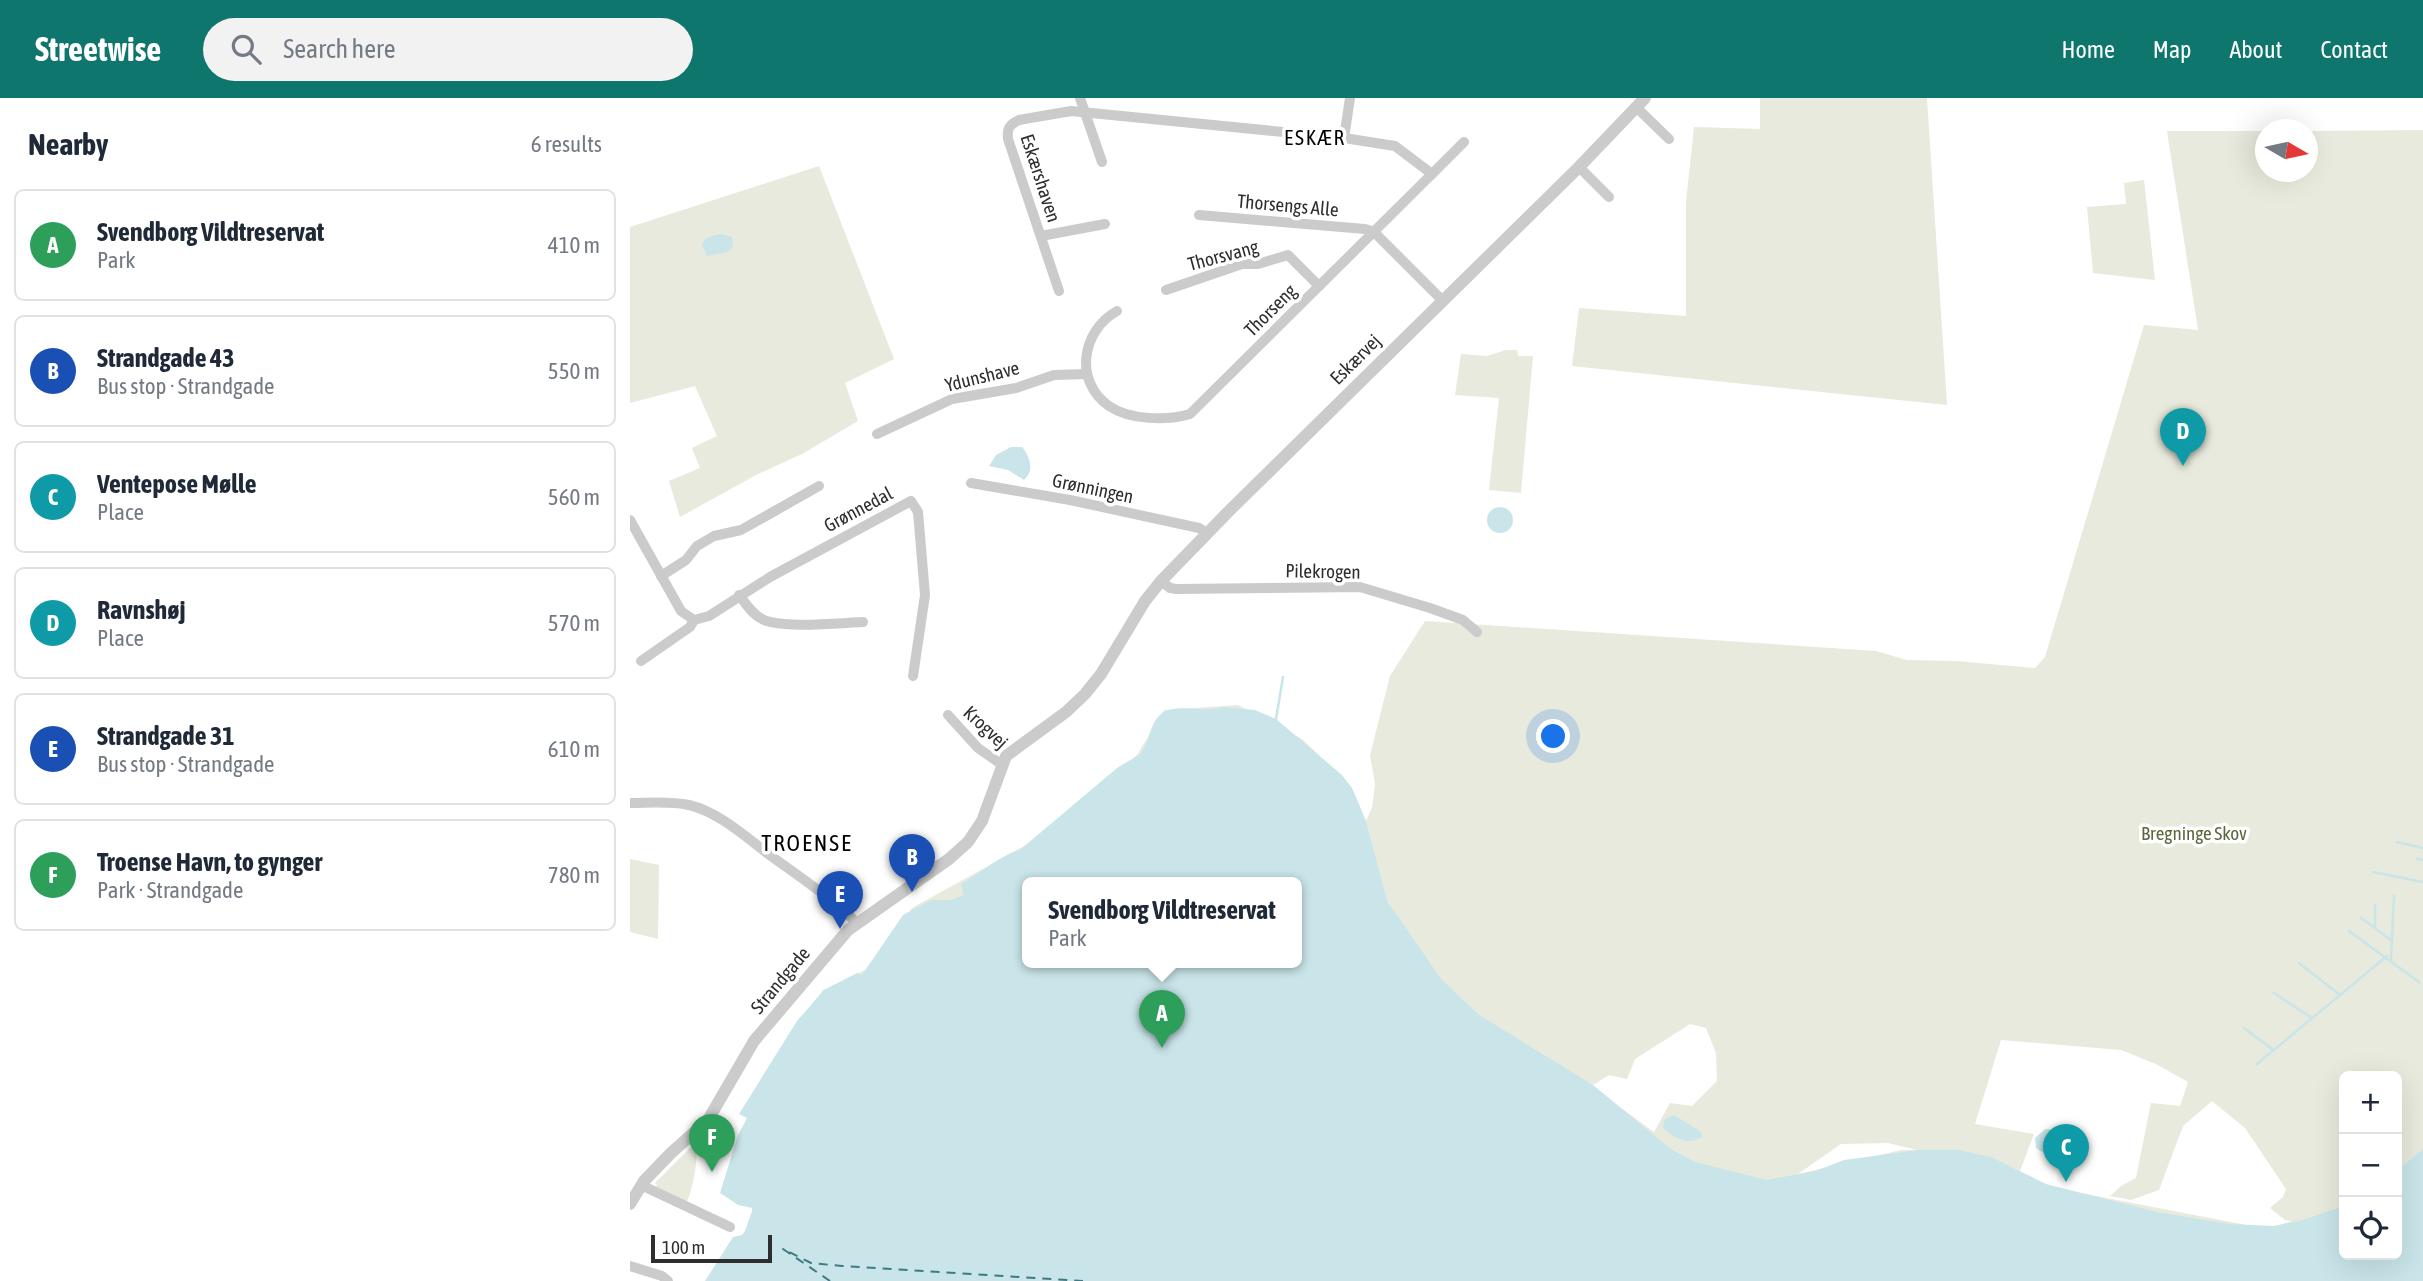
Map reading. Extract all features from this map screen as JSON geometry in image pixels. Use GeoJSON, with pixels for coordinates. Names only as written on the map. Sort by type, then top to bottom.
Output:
{"type":"FeatureCollection","features":[{"type":"Feature","properties":{"kind":"street"},"geometry":{"type":"LineString","coordinates":[[1080,98],[1102,162]]}},
{"type":"Feature","properties":{"kind":"street"},"geometry":{"type":"LineString","coordinates":[[1344,138],[1350,98]]}},
{"type":"Feature","properties":{"kind":"street","name":"Eskærvej"},"geometry":{"type":"LineString","coordinates":[[1161,581],[1579,167],[1640,103],[1669,139]]}},
{"type":"Feature","properties":{"kind":"street","name":"Eskærshaven"},"geometry":{"type":"LineString","coordinates":[[1059,291],[1007,130],[1019,120],[1071,111],[1086,113]]}},
{"type":"Feature","properties":{"kind":"street"},"geometry":{"type":"LineString","coordinates":[[1086,113],[1344,138],[1395,146],[1432,174]]}},
{"type":"Feature","properties":{"kind":"street","name":"Thorseng"},"geometry":{"type":"LineString","coordinates":[[1087,374],[1095,392],[1117,411],[1136,416],[1180,417],[1190,414],[1464,142]]}},
{"type":"Feature","properties":{"kind":"street"},"geometry":{"type":"LineString","coordinates":[[1579,167],[1609,197]]}},
{"type":"Feature","properties":{"kind":"street","name":"Thorsengs Alle"},"geometry":{"type":"LineString","coordinates":[[1199,215],[1365,229],[1374,232]]}},
{"type":"Feature","properties":{"kind":"street","name":"Eskærshaven"},"geometry":{"type":"LineString","coordinates":[[1041,236],[1105,224]]}},
{"type":"Feature","properties":{"kind":"street"},"geometry":{"type":"LineString","coordinates":[[1374,232],[1442,300]]}},
{"type":"Feature","properties":{"kind":"street","name":"Thorsvang"},"geometry":{"type":"LineString","coordinates":[[1166,290],[1242,264],[1258,264],[1288,255],[1319,286]]}},
{"type":"Feature","properties":{"kind":"street"},"geometry":{"type":"LineString","coordinates":[[1087,374],[1086,355],[1091,336],[1102,321],[1117,311]]}},
{"type":"Feature","properties":{"kind":"street","name":"Ydunshave"},"geometry":{"type":"LineString","coordinates":[[877,434],[952,400],[1016,388],[1055,375],[1087,374]]}},
{"type":"Feature","properties":{"kind":"street"},"geometry":{"type":"LineString","coordinates":[[890,428],[896,440]]}},
{"type":"Feature","properties":{"kind":"street","name":"Grønningen"},"geometry":{"type":"LineString","coordinates":[[971,483],[1070,500],[1199,528],[1207,533]]}},
{"type":"Feature","properties":{"kind":"street","name":"Grønnedal"},"geometry":{"type":"LineString","coordinates":[[661,576],[686,560],[697,546],[714,536],[741,530],[819,486]]}},
{"type":"Feature","properties":{"kind":"street","name":"Grønnedal"},"geometry":{"type":"LineString","coordinates":[[636,665],[691,628],[694,620],[709,616],[739,595],[911,501],[918,512],[925,595],[913,676]]}},
{"type":"Feature","properties":{"kind":"street"},"geometry":{"type":"LineString","coordinates":[[630,520],[681,611],[694,620]]}},
{"type":"Feature","properties":{"kind":"street","name":"Pilekrogen"},"geometry":{"type":"LineString","coordinates":[[1161,581],[1176,589],[1360,587],[1463,620],[1477,632]]}},
{"type":"Feature","properties":{"kind":"street","name":"Strandgade"},"geometry":{"type":"LineString","coordinates":[[630,1204],[641,1185],[708,1120],[754,1041],[856,922],[963,848],[982,821],[1001,764],[1013,748],[1060,716],[1085,694],[1161,581]]}},
{"type":"Feature","properties":{"kind":"street"},"geometry":{"type":"LineString","coordinates":[[739,595],[754,614],[778,624],[863,622]]}},
{"type":"Feature","properties":{"kind":"street","name":"Krogvej"},"geometry":{"type":"LineString","coordinates":[[948,715],[978,748],[1001,764]]}},
{"type":"Feature","properties":{"kind":"street"},"geometry":{"type":"LineString","coordinates":[[630,803],[689,805],[702,810],[734,829],[838,904],[856,922]]}},
{"type":"Feature","properties":{"kind":"street"},"geometry":{"type":"LineString","coordinates":[[641,1185],[730,1227]]}},
{"type":"Feature","properties":{"kind":"street"},"geometry":{"type":"LineString","coordinates":[[630,1266],[662,1276],[668,1281]]}},
{"type":"Feature","properties":{"kind":"green space"},"geometry":{"type":"Polygon","coordinates":[[[1760,98],[1927,98],[1947,405],[1572,366],[1579,308],[1686,316],[1686,202],[1694,127],[1760,129],[1760,98]]]}},
{"type":"Feature","properties":{"kind":"green space","name":"Bregninge Skov"},"geometry":{"type":"Polygon","coordinates":[[[2423,130],[2423,1281],[855,1105],[741,1115],[823,990],[865,970],[912,908],[1037,839],[1137,755],[1164,710],[1238,705],[1302,739],[1351,786],[1386,902],[1397,915],[1388,902],[1366,821],[1372,808],[1375,784],[1370,755],[1390,676],[1425,621],[1876,651],[1907,660],[2035,668],[2045,657],[2144,325],[2198,330],[2167,131],[2255,131],[2255,182],[2318,182],[2318,131],[2423,130]],[[1690,1024],[1635,1059],[1627,1079],[1609,1075],[1593,1085],[1580,1078],[1654,1132],[1670,1103],[1692,1106],[1717,1081],[1716,1053],[1706,1028],[1690,1024]],[[2001,1040],[1975,1124],[2034,1134],[2020,1171],[2005,1164],[2044,1186],[2267,1229],[2292,1221],[2285,1220],[2270,1208],[2283,1197],[2286,1189],[2245,1128],[2212,1101],[2183,1126],[2159,1190],[2131,1200],[2110,1196],[2136,1178],[2151,1103],[2180,1106],[2188,1082],[2156,1064],[2121,1050],[2001,1040]],[[1888,1143],[1841,1144],[1798,1174],[1901,1150],[1917,1150],[1888,1143]]]}},
{"type":"Feature","properties":{"kind":"green space"},"geometry":{"type":"Polygon","coordinates":[[[819,166],[894,359],[845,383],[858,421],[802,454],[756,475],[680,517],[669,481],[700,468],[692,448],[717,436],[695,386],[630,403],[630,227],[819,166]]]}},
{"type":"Feature","properties":{"kind":"green space"},"geometry":{"type":"Polygon","coordinates":[[[2144,180],[2155,280],[2093,273],[2087,207],[2126,204],[2124,183],[2144,180]]]}},
{"type":"Feature","properties":{"kind":"green space"},"geometry":{"type":"Polygon","coordinates":[[[1506,350],[1517,350],[1518,356],[1533,356],[1521,493],[1489,490],[1499,398],[1455,395],[1461,354],[1487,356],[1506,350]]]}},
{"type":"Feature","properties":{"kind":"green space"},"geometry":{"type":"Polygon","coordinates":[[[630,859],[659,865],[658,939],[630,932],[630,859]]]}},
{"type":"Feature","properties":{"kind":"green space"},"geometry":{"type":"Polygon","coordinates":[[[696,1142],[695,1173],[686,1203],[655,1188],[655,1183],[696,1142]]]}},
{"type":"Feature","properties":{"kind":"water"},"geometry":{"type":"Polygon","coordinates":[[[721,234],[732,237],[733,246],[728,252],[707,256],[703,242],[709,237],[721,234]]]}},
{"type":"Feature","properties":{"kind":"water"},"geometry":{"type":"Polygon","coordinates":[[[1011,447],[1022,447],[1029,459],[1030,468],[1024,480],[1008,470],[989,466],[996,455],[1011,447]]]}},
{"type":"Feature","properties":{"kind":"water"},"geometry":{"type":"Polygon","coordinates":[[[1500,507],[1509,511],[1513,520],[1509,529],[1500,533],[1491,529],[1487,520],[1491,511],[1500,507]]]}},
{"type":"Feature","properties":{"kind":"water"},"geometry":{"type":"Polygon","coordinates":[[[1223,707],[1255,710],[1276,719],[1342,775],[1353,790],[1366,821],[1388,902],[1441,979],[1479,1015],[1593,1085],[1672,1150],[1695,1162],[1767,1180],[1816,1171],[1844,1160],[1919,1150],[1959,1150],[1991,1157],[2046,1184],[2157,1212],[2229,1224],[2274,1226],[2339,1208],[2339,1260],[2402,1260],[2402,1167],[2423,1149],[2423,1281],[705,1281],[733,1237],[742,1235],[745,1231],[752,1211],[752,1208],[738,1205],[720,1193],[738,1135],[747,1118],[739,1114],[797,1021],[824,990],[857,973],[862,975],[903,915],[931,900],[950,900],[964,895],[961,884],[1021,849],[1117,768],[1140,754],[1154,723],[1162,713],[1183,708],[1223,707]]]}},
{"type":"Feature","properties":{"kind":"water"},"geometry":{"type":"Polygon","coordinates":[[[1674,1115],[1701,1132],[1702,1137],[1686,1141],[1667,1132],[1663,1128],[1664,1120],[1674,1115]]]}},
{"type":"Feature","properties":{"kind":"water"},"geometry":{"type":"Polygon","coordinates":[[[2045,1129],[2078,1136],[2079,1146],[2076,1153],[2066,1159],[2058,1158],[2036,1148],[2035,1138],[2045,1129]]]}},
{"type":"Feature","properties":{"kind":"waterway"},"geometry":{"type":"LineString","coordinates":[[1276,719],[1283,677]]}},
{"type":"Feature","properties":{"kind":"waterway"},"geometry":{"type":"LineString","coordinates":[[2397,842],[2423,848]]}},
{"type":"Feature","properties":{"kind":"waterway"},"geometry":{"type":"LineString","coordinates":[[2417,859],[2423,860]]}},
{"type":"Feature","properties":{"kind":"waterway"},"geometry":{"type":"LineString","coordinates":[[2373,872],[2423,882]]}},
{"type":"Feature","properties":{"kind":"waterway"},"geometry":{"type":"LineString","coordinates":[[2391,959],[2394,896]]}},
{"type":"Feature","properties":{"kind":"waterway"},"geometry":{"type":"LineString","coordinates":[[2375,905],[2375,928],[2392,941]]}},
{"type":"Feature","properties":{"kind":"waterway"},"geometry":{"type":"LineString","coordinates":[[2361,918],[2375,928]]}},
{"type":"Feature","properties":{"kind":"waterway"},"geometry":{"type":"LineString","coordinates":[[2349,931],[2419,982]]}},
{"type":"Feature","properties":{"kind":"waterway"},"geometry":{"type":"LineString","coordinates":[[2257,1064],[2387,956]]}},
{"type":"Feature","properties":{"kind":"waterway"},"geometry":{"type":"LineString","coordinates":[[2299,963],[2340,995]]}},
{"type":"Feature","properties":{"kind":"waterway"},"geometry":{"type":"LineString","coordinates":[[2274,993],[2312,1018]]}},
{"type":"Feature","properties":{"kind":"waterway"},"geometry":{"type":"LineString","coordinates":[[2244,1028],[2272,1049]]}},
{"type":"Feature","properties":{"kind":"ferry route"},"geometry":{"type":"LineString","coordinates":[[830,1281],[783,1249],[811,1263],[1083,1281]]}},
{"type":"Feature","properties":{"kind":"place","name":"Ravnshøj"},"geometry":{"type":"Point","coordinates":[2183,466]}},
{"type":"Feature","properties":{"kind":"place","name":"Strandgade 43"},"geometry":{"type":"Point","coordinates":[912,892]}},
{"type":"Feature","properties":{"kind":"place","name":"Strandgade 31"},"geometry":{"type":"Point","coordinates":[840,929]}},
{"type":"Feature","properties":{"kind":"place","name":"Svendborg Vildtreservat"},"geometry":{"type":"Point","coordinates":[1162,1048]}},
{"type":"Feature","properties":{"kind":"place","name":"Troense Havn, to gynger"},"geometry":{"type":"Point","coordinates":[712,1172]}},
{"type":"Feature","properties":{"kind":"place","name":"Ventepose Mølle"},"geometry":{"type":"Point","coordinates":[2066,1182]}},
{"type":"Feature","properties":{"kind":"district","name":"ESKÆR"},"geometry":{"type":"Point","coordinates":[1315,138]}},
{"type":"Feature","properties":{"kind":"district","name":"TROENSE"},"geometry":{"type":"Point","coordinates":[807,843]}}]}
